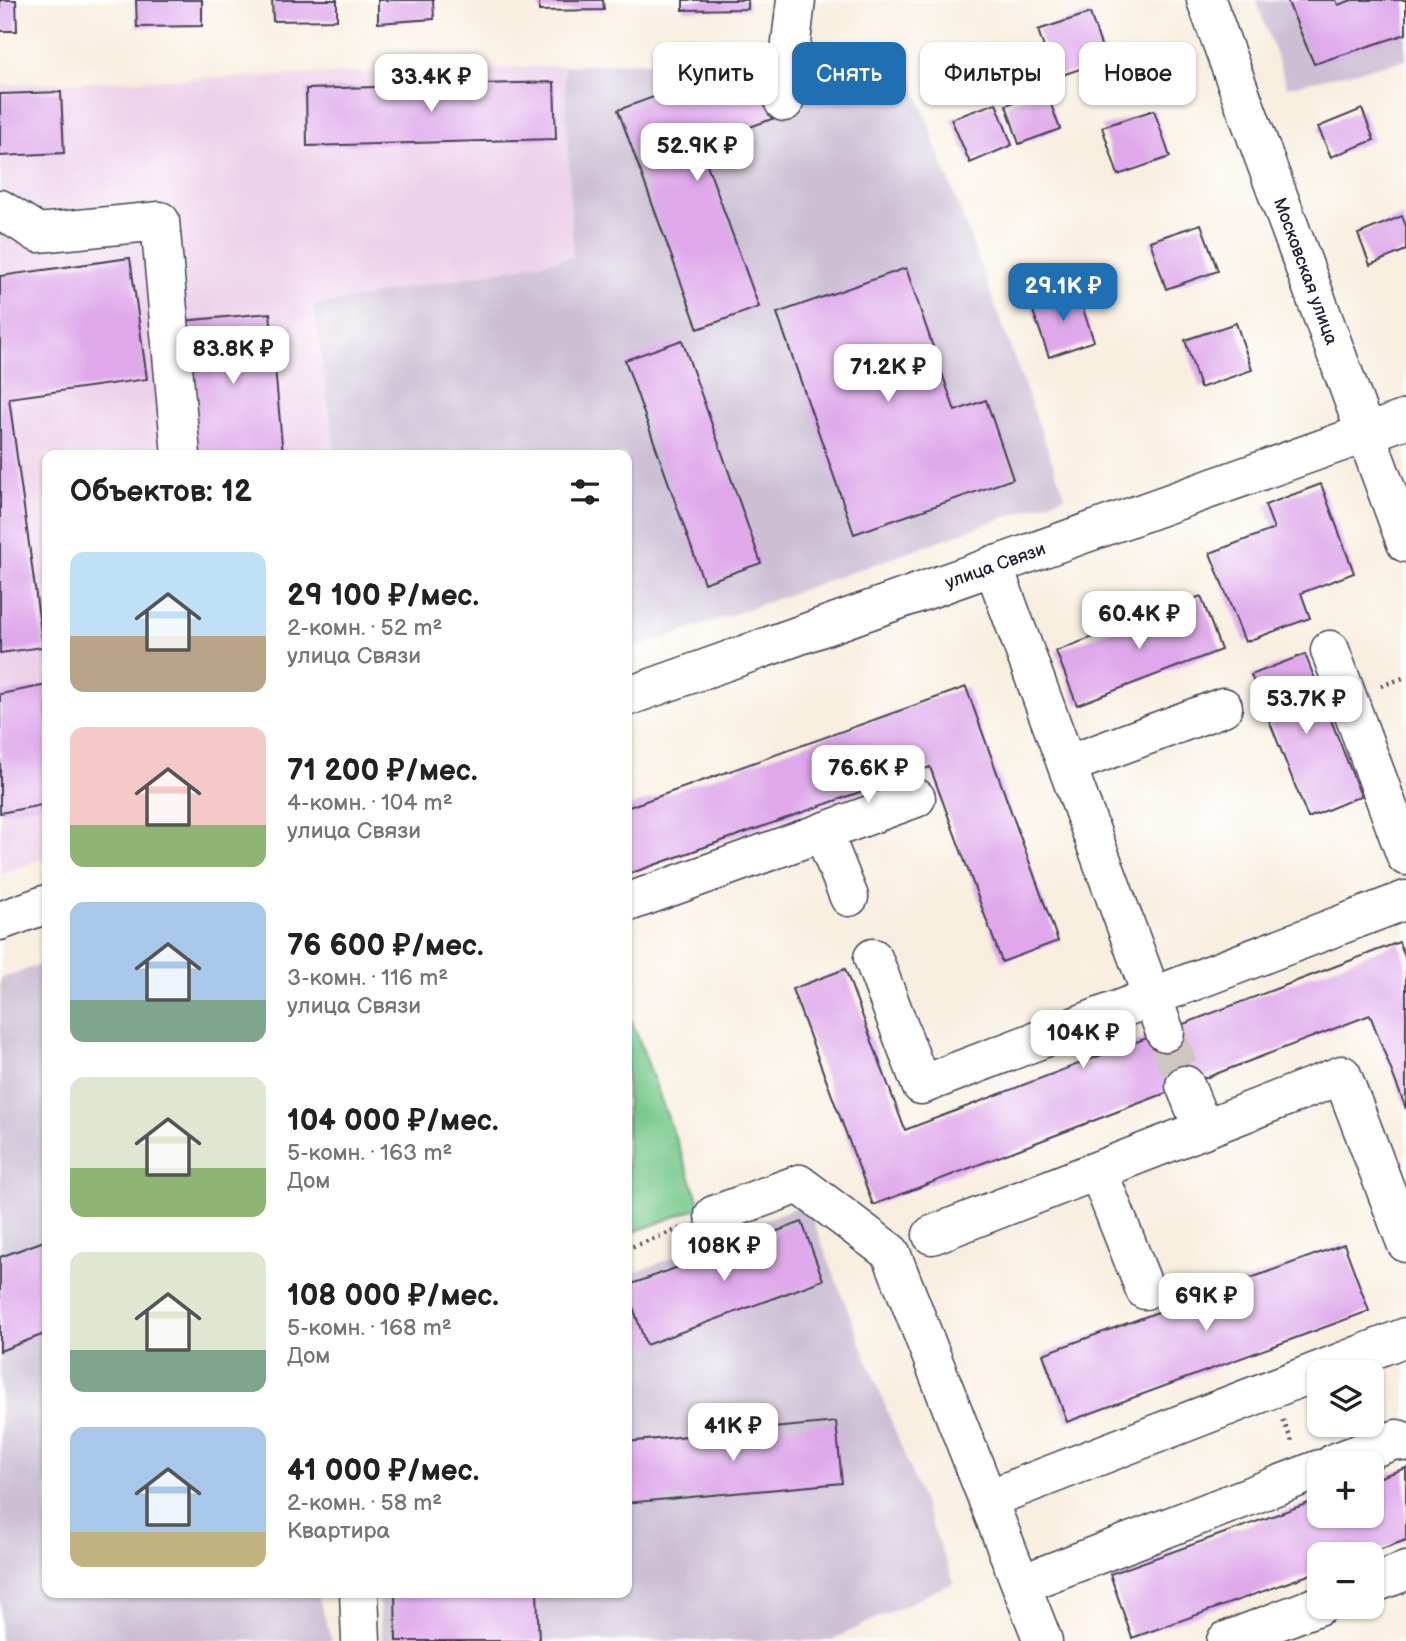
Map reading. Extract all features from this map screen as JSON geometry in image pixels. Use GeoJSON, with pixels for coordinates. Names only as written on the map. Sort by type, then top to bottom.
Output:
{"type":"FeatureCollection","features":[{"type":"Feature","properties":{"kind":"street"},"geometry":{"type":"LineString","coordinates":[[784,102],[796,0]]}},
{"type":"Feature","properties":{"kind":"street","name":"Московская улица"},"geometry":{"type":"LineString","coordinates":[[1206,0],[1406,543]]}},
{"type":"Feature","properties":{"kind":"street"},"geometry":{"type":"LineString","coordinates":[[0,209],[38,233],[160,220],[181,450]]}},
{"type":"Feature","properties":{"kind":"street","name":"улица Связи"},"geometry":{"type":"LineString","coordinates":[[632,695],[1406,419]]}},
{"type":"Feature","properties":{"kind":"street"},"geometry":{"type":"LineString","coordinates":[[993,565],[1165,1032]]}},
{"type":"Feature","properties":{"kind":"street"},"geometry":{"type":"LineString","coordinates":[[1330,650],[1406,856]]}},
{"type":"Feature","properties":{"kind":"street"},"geometry":{"type":"LineString","coordinates":[[1067,765],[1223,707]]}},
{"type":"Feature","properties":{"kind":"street"},"geometry":{"type":"LineString","coordinates":[[632,901],[916,798]]}},
{"type":"Feature","properties":{"kind":"street"},"geometry":{"type":"LineString","coordinates":[[823,832],[849,897]]}},
{"type":"Feature","properties":{"kind":"street"},"geometry":{"type":"LineString","coordinates":[[873,958],[921,1085],[1406,900]]}},
{"type":"Feature","properties":{"kind":"street"},"geometry":{"type":"LineString","coordinates":[[0,921],[42,906]]}},
{"type":"Feature","properties":{"kind":"street"},"geometry":{"type":"LineString","coordinates":[[909,1245],[1342,1075],[1406,1243]]}},
{"type":"Feature","properties":{"kind":"street"},"geometry":{"type":"LineString","coordinates":[[1185,1085],[1203,1129]]}},
{"type":"Feature","properties":{"kind":"street"},"geometry":{"type":"LineString","coordinates":[[1098,1171],[1145,1290]]}},
{"type":"Feature","properties":{"kind":"street"},"geometry":{"type":"LineString","coordinates":[[714,1215],[799,1184],[909,1245],[988,1499],[1043,1641]]}},
{"type":"Feature","properties":{"kind":"street"},"geometry":{"type":"LineString","coordinates":[[988,1499],[1406,1337]]}},
{"type":"Feature","properties":{"kind":"street"},"geometry":{"type":"LineString","coordinates":[[1366,1451],[1397,1439],[1406,1442]]}},
{"type":"Feature","properties":{"kind":"street"},"geometry":{"type":"LineString","coordinates":[[1021,1584],[1307,1474]]}},
{"type":"Feature","properties":{"kind":"street"},"geometry":{"type":"LineString","coordinates":[[1384,1579],[1406,1571]]}},
{"type":"Feature","properties":{"kind":"street"},"geometry":{"type":"LineString","coordinates":[[359,1598],[361,1641]]}},
{"type":"Feature","properties":{"kind":"street"},"geometry":{"type":"LineString","coordinates":[[1226,1641],[1307,1610]]}},
{"type":"Feature","properties":{"kind":"path"},"geometry":{"type":"LineString","coordinates":[[632,1247],[714,1215]]}},
{"type":"Feature","properties":{"kind":"path"},"geometry":{"type":"LineString","coordinates":[[1271,1389],[1308,1451]]}},
{"type":"Feature","properties":{"kind":"shaded area"},"geometry":{"type":"Polygon","coordinates":[[[1256,0],[1406,0],[1406,60],[1287,87],[1256,0]]]}},
{"type":"Feature","properties":{"kind":"shaded area"},"geometry":{"type":"Polygon","coordinates":[[[792,54],[792,105],[906,105],[906,63],[1065,496],[632,650],[632,450],[335,450],[314,306],[573,257],[564,66],[653,62],[653,105],[778,105],[778,55],[792,54]]]}},
{"type":"Feature","properties":{"kind":"shaded area"},"geometry":{"type":"Polygon","coordinates":[[[564,66],[573,257],[314,306],[335,450],[42,450],[42,859],[0,874],[0,85],[564,66]]]}},
{"type":"Feature","properties":{"kind":"shaded area"},"geometry":{"type":"Polygon","coordinates":[[[42,964],[42,1598],[319,1598],[332,1641],[0,1641],[0,979],[42,964]]]}},
{"type":"Feature","properties":{"kind":"shaded area"},"geometry":{"type":"Polygon","coordinates":[[[806,1203],[954,1582],[835,1638],[835,1641],[382,1641],[378,1598],[632,1598],[632,1274],[806,1203]]]}},
{"type":"Feature","properties":{"kind":"green space"},"geometry":{"type":"Polygon","coordinates":[[[632,1021],[701,1207],[632,1233],[632,1021]]]}},
{"type":"Feature","properties":{"kind":"building"},"geometry":{"type":"Polygon","coordinates":[[[0,0],[16,0],[17,31],[0,31],[0,0]]]}},
{"type":"Feature","properties":{"kind":"building"},"geometry":{"type":"Polygon","coordinates":[[[136,0],[202,0],[202,26],[137,27],[136,0]]]}},
{"type":"Feature","properties":{"kind":"building"},"geometry":{"type":"Polygon","coordinates":[[[272,0],[337,0],[337,20],[273,21],[272,0]]]}},
{"type":"Feature","properties":{"kind":"building"},"geometry":{"type":"Polygon","coordinates":[[[378,0],[433,0],[434,19],[378,23],[378,0]]]}},
{"type":"Feature","properties":{"kind":"building"},"geometry":{"type":"Polygon","coordinates":[[[539,0],[603,0],[604,10],[539,11],[539,0]]]}},
{"type":"Feature","properties":{"kind":"building"},"geometry":{"type":"Polygon","coordinates":[[[683,0],[748,0],[748,9],[683,10],[683,0]]]}},
{"type":"Feature","properties":{"kind":"building"},"geometry":{"type":"Polygon","coordinates":[[[1287,0],[1336,0],[1338,5],[1352,0],[1406,0],[1406,34],[1314,64],[1287,0]]]}},
{"type":"Feature","properties":{"kind":"building"},"geometry":{"type":"Polygon","coordinates":[[[1090,13],[1100,42],[1079,42],[1079,69],[1065,74],[1065,42],[1042,42],[1038,30],[1090,13]]]}},
{"type":"Feature","properties":{"kind":"building"},"geometry":{"type":"Polygon","coordinates":[[[554,82],[556,139],[307,146],[306,89],[554,82]]]}},
{"type":"Feature","properties":{"kind":"building"},"geometry":{"type":"Polygon","coordinates":[[[61,92],[64,153],[0,156],[0,94],[61,92]]]}},
{"type":"Feature","properties":{"kind":"building"},"geometry":{"type":"Polygon","coordinates":[[[653,97],[653,105],[767,105],[772,119],[700,145],[759,307],[698,329],[618,110],[653,97]]]}},
{"type":"Feature","properties":{"kind":"building"},"geometry":{"type":"Polygon","coordinates":[[[997,105],[1012,145],[970,163],[951,119],[997,105]]]}},
{"type":"Feature","properties":{"kind":"building"},"geometry":{"type":"Polygon","coordinates":[[[1006,105],[1051,105],[1060,129],[1019,144],[1006,105]]]}},
{"type":"Feature","properties":{"kind":"building"},"geometry":{"type":"Polygon","coordinates":[[[1362,109],[1374,140],[1331,157],[1318,127],[1362,109]]]}},
{"type":"Feature","properties":{"kind":"building"},"geometry":{"type":"Polygon","coordinates":[[[1154,110],[1170,157],[1118,175],[1102,127],[1154,110]]]}},
{"type":"Feature","properties":{"kind":"building"},"geometry":{"type":"Polygon","coordinates":[[[1402,216],[1406,226],[1406,250],[1370,265],[1358,234],[1402,216]]]}},
{"type":"Feature","properties":{"kind":"building"},"geometry":{"type":"Polygon","coordinates":[[[1201,224],[1218,271],[1166,289],[1150,241],[1201,224]]]}},
{"type":"Feature","properties":{"kind":"building"},"geometry":{"type":"Polygon","coordinates":[[[130,258],[147,379],[9,398],[42,647],[0,653],[0,276],[130,258]]]}},
{"type":"Feature","properties":{"kind":"building"},"geometry":{"type":"Polygon","coordinates":[[[906,268],[955,411],[986,400],[1013,479],[854,534],[777,313],[906,268]]]}},
{"type":"Feature","properties":{"kind":"building"},"geometry":{"type":"Polygon","coordinates":[[[1076,289],[1094,341],[1049,357],[1031,305],[1076,289]]]}},
{"type":"Feature","properties":{"kind":"building"},"geometry":{"type":"Polygon","coordinates":[[[270,313],[283,450],[195,450],[182,321],[270,313]]]}},
{"type":"Feature","properties":{"kind":"building"},"geometry":{"type":"Polygon","coordinates":[[[1236,323],[1252,370],[1200,388],[1185,340],[1236,323]]]}},
{"type":"Feature","properties":{"kind":"building"},"geometry":{"type":"Polygon","coordinates":[[[682,340],[761,563],[704,583],[625,360],[682,340]]]}},
{"type":"Feature","properties":{"kind":"building"},"geometry":{"type":"Polygon","coordinates":[[[1321,484],[1354,573],[1301,593],[1310,618],[1245,642],[1210,553],[1274,529],[1265,505],[1321,484]]]}},
{"type":"Feature","properties":{"kind":"building"},"geometry":{"type":"Polygon","coordinates":[[[1201,596],[1221,650],[1077,705],[1056,651],[1201,596]]]}},
{"type":"Feature","properties":{"kind":"building"},"geometry":{"type":"Polygon","coordinates":[[[1305,654],[1361,796],[1308,818],[1251,675],[1305,654]]]}},
{"type":"Feature","properties":{"kind":"building"},"geometry":{"type":"Polygon","coordinates":[[[42,686],[42,805],[0,813],[0,694],[42,686]]]}},
{"type":"Feature","properties":{"kind":"building"},"geometry":{"type":"Polygon","coordinates":[[[966,687],[1058,941],[1002,962],[930,767],[632,873],[632,806],[966,687]]]}},
{"type":"Feature","properties":{"kind":"building"},"geometry":{"type":"Polygon","coordinates":[[[1399,942],[1406,960],[1406,1109],[1370,1015],[873,1205],[792,989],[845,969],[905,1130],[1399,942]]]}},
{"type":"Feature","properties":{"kind":"building"},"geometry":{"type":"Polygon","coordinates":[[[802,1222],[823,1280],[646,1345],[632,1304],[632,1284],[802,1222]]]}},
{"type":"Feature","properties":{"kind":"building"},"geometry":{"type":"Polygon","coordinates":[[[42,1242],[42,1335],[0,1351],[0,1257],[42,1242]]]}},
{"type":"Feature","properties":{"kind":"building"},"geometry":{"type":"Polygon","coordinates":[[[1344,1244],[1369,1311],[1067,1422],[1043,1354],[1344,1244]]]}},
{"type":"Feature","properties":{"kind":"building"},"geometry":{"type":"Polygon","coordinates":[[[836,1422],[842,1483],[632,1502],[632,1441],[836,1422]]]}},
{"type":"Feature","properties":{"kind":"building"},"geometry":{"type":"Polygon","coordinates":[[[1406,1468],[1406,1540],[1384,1548],[1384,1542],[1307,1542],[1307,1576],[1132,1638],[1110,1574],[1307,1504],[1307,1528],[1384,1528],[1384,1476],[1406,1468]]]}},
{"type":"Feature","properties":{"kind":"building"},"geometry":{"type":"Polygon","coordinates":[[[395,1598],[537,1598],[539,1641],[396,1641],[395,1598]]]}},
{"type":"Feature","properties":{"kind":"tunnel"},"geometry":{"type":"LineString","coordinates":[[1165,1032],[1185,1085]]}}]}
